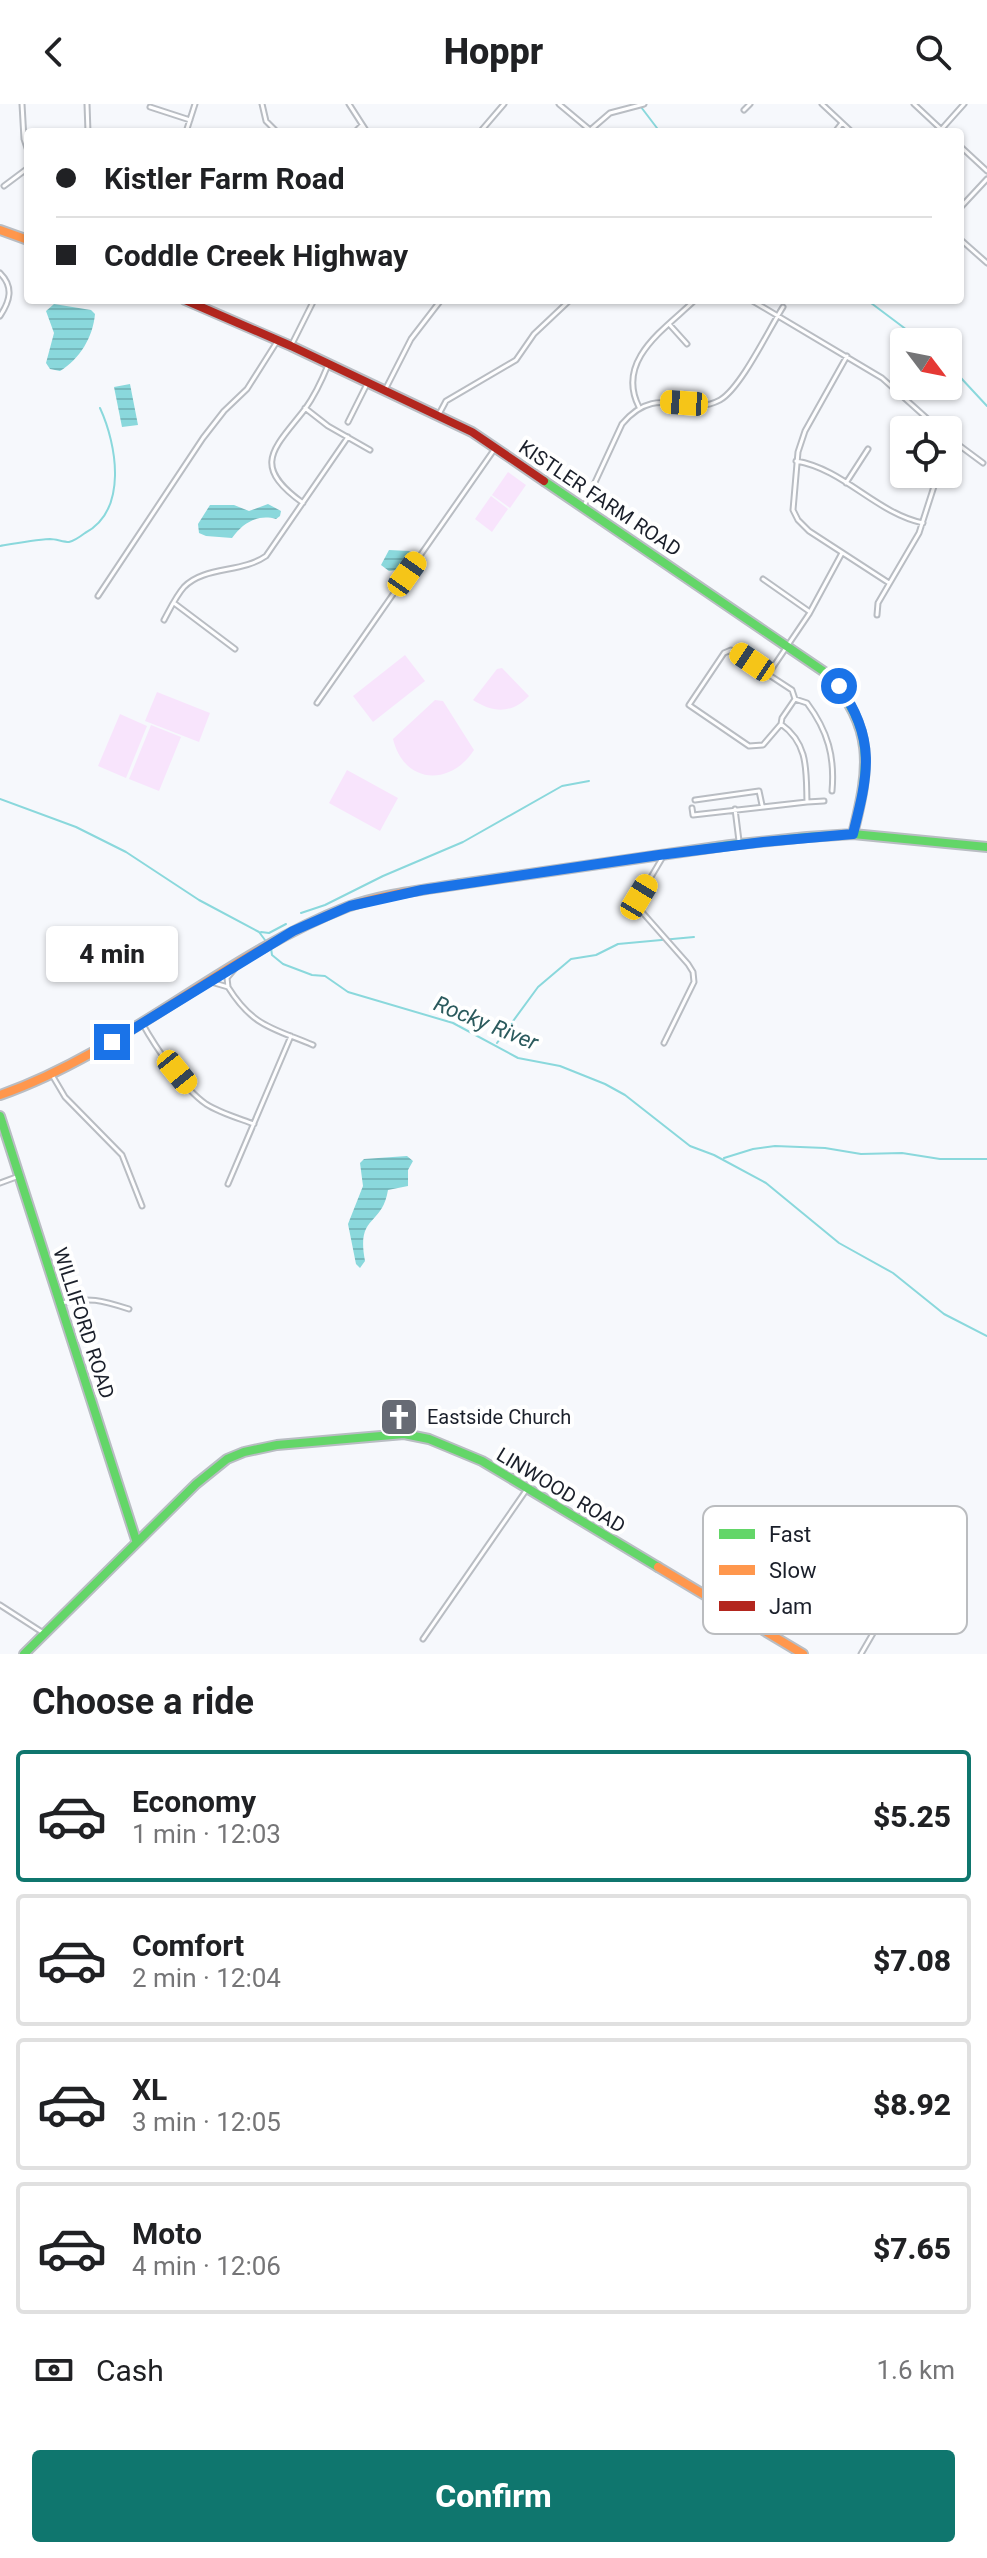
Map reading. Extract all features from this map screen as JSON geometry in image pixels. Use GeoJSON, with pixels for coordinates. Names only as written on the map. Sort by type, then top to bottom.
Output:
{"type":"FeatureCollection","features":[{"type":"Feature","properties":{"kind":"street"},"geometry":{"type":"LineString","coordinates":[[22,104],[24,133]]}},
{"type":"Feature","properties":{"kind":"street"},"geometry":{"type":"LineString","coordinates":[[87,104],[88,128]]}},
{"type":"Feature","properties":{"kind":"street"},"geometry":{"type":"LineString","coordinates":[[187,128],[195,104]]}},
{"type":"Feature","properties":{"kind":"street"},"geometry":{"type":"LineString","coordinates":[[262,104],[266,121],[273,128]]}},
{"type":"Feature","properties":{"kind":"street"},"geometry":{"type":"LineString","coordinates":[[349,104],[364,128]]}},
{"type":"Feature","properties":{"kind":"street"},"geometry":{"type":"LineString","coordinates":[[483,128],[504,104]]}},
{"type":"Feature","properties":{"kind":"street"},"geometry":{"type":"LineString","coordinates":[[559,104],[586,128]]}},
{"type":"Feature","properties":{"kind":"street"},"geometry":{"type":"LineString","coordinates":[[592,128],[610,113],[644,104]]}},
{"type":"Feature","properties":{"kind":"street"},"geometry":{"type":"LineString","coordinates":[[744,110],[750,104]]}},
{"type":"Feature","properties":{"kind":"street"},"geometry":{"type":"LineString","coordinates":[[822,104],[848,128]]}},
{"type":"Feature","properties":{"kind":"street"},"geometry":{"type":"LineString","coordinates":[[914,104],[939,128]]}},
{"type":"Feature","properties":{"kind":"street"},"geometry":{"type":"LineString","coordinates":[[944,128],[964,104]]}},
{"type":"Feature","properties":{"kind":"street"},"geometry":{"type":"LineString","coordinates":[[150,107],[190,120]]}},
{"type":"Feature","properties":{"kind":"street"},"geometry":{"type":"LineString","coordinates":[[838,128],[842,123]]}},
{"type":"Feature","properties":{"kind":"street"},"geometry":{"type":"LineString","coordinates":[[359,128],[362,125]]}},
{"type":"Feature","properties":{"kind":"street"},"geometry":{"type":"LineString","coordinates":[[964,150],[987,171]]}},
{"type":"Feature","properties":{"kind":"street"},"geometry":{"type":"LineString","coordinates":[[4,186],[24,171]]}},
{"type":"Feature","properties":{"kind":"street"},"geometry":{"type":"LineString","coordinates":[[964,204],[987,179]]}},
{"type":"Feature","properties":{"kind":"street"},"geometry":{"type":"LineString","coordinates":[[0,230],[24,239]]}},
{"type":"Feature","properties":{"kind":"street"},"geometry":{"type":"LineString","coordinates":[[964,243],[987,263]]}},
{"type":"Feature","properties":{"kind":"street"},"geometry":{"type":"LineString","coordinates":[[0,273],[10,292],[0,316]]}},
{"type":"Feature","properties":{"kind":"street","name":"KISTLER FARM ROAD"},"geometry":{"type":"LineString","coordinates":[[194,304],[385,390],[496,446],[826,673],[839,686],[859,719],[864,737],[867,774],[853,834]]}},
{"type":"Feature","properties":{"kind":"street"},"geometry":{"type":"LineString","coordinates":[[291,346],[312,304]]}},
{"type":"Feature","properties":{"kind":"street"},"geometry":{"type":"LineString","coordinates":[[385,390],[411,339],[438,304]]}},
{"type":"Feature","properties":{"kind":"street"},"geometry":{"type":"LineString","coordinates":[[438,416],[446,401],[516,360],[534,334],[566,304]]}},
{"type":"Feature","properties":{"kind":"street"},"geometry":{"type":"LineString","coordinates":[[639,407],[633,386],[634,365],[647,346],[691,304]]}},
{"type":"Feature","properties":{"kind":"street"},"geometry":{"type":"LineString","coordinates":[[758,304],[882,378],[924,416]]}},
{"type":"Feature","properties":{"kind":"street"},"geometry":{"type":"LineString","coordinates":[[584,506],[622,424],[639,407],[653,403],[702,405],[723,398],[738,381],[783,307]]}},
{"type":"Feature","properties":{"kind":"street"},"geometry":{"type":"LineString","coordinates":[[669,324],[687,344]]}},
{"type":"Feature","properties":{"kind":"street"},"geometry":{"type":"LineString","coordinates":[[98,596],[203,438],[224,411],[247,389],[278,340]]}},
{"type":"Feature","properties":{"kind":"street"},"geometry":{"type":"LineString","coordinates":[[847,356],[805,431],[796,461],[793,510],[809,531],[889,583]]}},
{"type":"Feature","properties":{"kind":"street"},"geometry":{"type":"LineString","coordinates":[[303,503],[283,489],[273,471],[272,461],[276,444],[305,408],[329,364]]}},
{"type":"Feature","properties":{"kind":"street"},"geometry":{"type":"LineString","coordinates":[[348,422],[368,382]]}},
{"type":"Feature","properties":{"kind":"street"},"geometry":{"type":"LineString","coordinates":[[305,408],[370,450]]}},
{"type":"Feature","properties":{"kind":"street"},"geometry":{"type":"LineString","coordinates":[[164,620],[183,588],[197,578],[247,565],[266,556],[348,437]]}},
{"type":"Feature","properties":{"kind":"street"},"geometry":{"type":"LineString","coordinates":[[317,703],[496,446]]}},
{"type":"Feature","properties":{"kind":"street"},"geometry":{"type":"LineString","coordinates":[[962,448],[983,463]]}},
{"type":"Feature","properties":{"kind":"street"},"geometry":{"type":"LineString","coordinates":[[846,483],[868,449]]}},
{"type":"Feature","properties":{"kind":"street"},"geometry":{"type":"LineString","coordinates":[[796,461],[818,466],[894,513],[923,523]]}},
{"type":"Feature","properties":{"kind":"street"},"geometry":{"type":"LineString","coordinates":[[877,615],[878,603],[923,523],[934,488]]}},
{"type":"Feature","properties":{"kind":"street"},"geometry":{"type":"LineString","coordinates":[[768,674],[810,612],[842,553]]}},
{"type":"Feature","properties":{"kind":"street"},"geometry":{"type":"LineString","coordinates":[[763,579],[810,612]]}},
{"type":"Feature","properties":{"kind":"street"},"geometry":{"type":"LineString","coordinates":[[174,603],[235,649]]}},
{"type":"Feature","properties":{"kind":"street"},"geometry":{"type":"LineString","coordinates":[[727,650],[735,651],[792,690],[795,699],[781,724],[763,745],[749,746],[689,705],[727,650]]}},
{"type":"Feature","properties":{"kind":"street"},"geometry":{"type":"LineString","coordinates":[[795,699],[807,703],[828,738],[834,772],[832,791]]}},
{"type":"Feature","properties":{"kind":"street"},"geometry":{"type":"LineString","coordinates":[[781,724],[798,738],[802,747],[807,802]]}},
{"type":"Feature","properties":{"kind":"street"},"geometry":{"type":"LineString","coordinates":[[695,800],[759,791],[762,805]]}},
{"type":"Feature","properties":{"kind":"street"},"geometry":{"type":"LineString","coordinates":[[692,808],[693,815],[762,805],[824,801]]}},
{"type":"Feature","properties":{"kind":"street"},"geometry":{"type":"LineString","coordinates":[[735,809],[740,844]]}},
{"type":"Feature","properties":{"kind":"street"},"geometry":{"type":"LineString","coordinates":[[0,1095],[52,1075],[293,931],[350,906],[396,895],[740,844],[853,834],[987,847]]}},
{"type":"Feature","properties":{"kind":"street"},"geometry":{"type":"LineString","coordinates":[[664,855],[635,904],[637,910],[688,964],[694,982],[664,1043]]}},
{"type":"Feature","properties":{"kind":"street"},"geometry":{"type":"LineString","coordinates":[[239,963],[227,978],[228,987],[249,1016],[313,1045]]}},
{"type":"Feature","properties":{"kind":"street"},"geometry":{"type":"LineString","coordinates":[[208,982],[228,987]]}},
{"type":"Feature","properties":{"kind":"street"},"geometry":{"type":"LineString","coordinates":[[142,1023],[152,1041],[196,1096],[207,1105],[254,1124]]}},
{"type":"Feature","properties":{"kind":"street"},"geometry":{"type":"LineString","coordinates":[[228,1184],[291,1036]]}},
{"type":"Feature","properties":{"kind":"street"},"geometry":{"type":"LineString","coordinates":[[52,1075],[65,1097],[122,1155],[142,1206]]}},
{"type":"Feature","properties":{"kind":"street","name":"WILLIFORD ROAD"},"geometry":{"type":"LineString","coordinates":[[0,1116],[136,1540]]}},
{"type":"Feature","properties":{"kind":"street"},"geometry":{"type":"LineString","coordinates":[[0,1183],[19,1176]]}},
{"type":"Feature","properties":{"kind":"street"},"geometry":{"type":"LineString","coordinates":[[61,1303],[99,1299],[129,1309]]}},
{"type":"Feature","properties":{"kind":"street","name":"LINWOOD ROAD"},"geometry":{"type":"LineString","coordinates":[[24,1654],[136,1540],[212,1469],[244,1452],[277,1445],[404,1434],[429,1439],[482,1461],[703,1594]]}},
{"type":"Feature","properties":{"kind":"street"},"geometry":{"type":"LineString","coordinates":[[423,1639],[527,1489]]}},
{"type":"Feature","properties":{"kind":"street"},"geometry":{"type":"LineString","coordinates":[[0,1605],[45,1634]]}},
{"type":"Feature","properties":{"kind":"street","name":"LINWOOD ROAD"},"geometry":{"type":"LineString","coordinates":[[770,1634],[803,1654]]}},
{"type":"Feature","properties":{"kind":"street"},"geometry":{"type":"LineString","coordinates":[[861,1654],[873,1634]]}},
{"type":"Feature","properties":{"kind":"shaded area"},"geometry":{"type":"Polygon","coordinates":[[[508,472],[526,485],[510,508],[492,495],[508,472]]]}},
{"type":"Feature","properties":{"kind":"shaded area"},"geometry":{"type":"Polygon","coordinates":[[[491,496],[508,509],[492,532],[475,519],[491,496]]]}},
{"type":"Feature","properties":{"kind":"shaded area"},"geometry":{"type":"Polygon","coordinates":[[[405,655],[425,681],[373,722],[353,696],[405,655]]]}},
{"type":"Feature","properties":{"kind":"shaded area"},"geometry":{"type":"Polygon","coordinates":[[[502,668],[529,696],[516,706],[502,710],[473,700],[497,669],[502,668]]]}},
{"type":"Feature","properties":{"kind":"shaded area"},"geometry":{"type":"Polygon","coordinates":[[[157,692],[210,713],[199,742],[145,721],[157,692]]]}},
{"type":"Feature","properties":{"kind":"shaded area"},"geometry":{"type":"Polygon","coordinates":[[[435,700],[443,701],[474,750],[453,770],[441,775],[429,775],[407,765],[393,739],[435,700]]]}},
{"type":"Feature","properties":{"kind":"shaded area"},"geometry":{"type":"Polygon","coordinates":[[[120,714],[147,726],[126,778],[98,766],[120,714]]]}},
{"type":"Feature","properties":{"kind":"shaded area"},"geometry":{"type":"Polygon","coordinates":[[[151,725],[181,737],[159,791],[129,779],[151,725]]]}},
{"type":"Feature","properties":{"kind":"shaded area"},"geometry":{"type":"Polygon","coordinates":[[[347,770],[398,798],[380,831],[329,803],[347,770]]]}},
{"type":"Feature","properties":{"kind":"water"},"geometry":{"type":"Polygon","coordinates":[[[54,304],[91,310],[95,314],[92,331],[84,347],[60,371],[50,369],[46,363],[54,333],[46,311],[54,304]]]}},
{"type":"Feature","properties":{"kind":"water"},"geometry":{"type":"Polygon","coordinates":[[[130,384],[138,425],[122,427],[114,387],[130,384]]]}},
{"type":"Feature","properties":{"kind":"water"},"geometry":{"type":"Polygon","coordinates":[[[268,504],[281,511],[280,516],[251,521],[232,538],[199,533],[198,524],[210,505],[234,505],[249,511],[268,504]]]}},
{"type":"Feature","properties":{"kind":"water"},"geometry":{"type":"Polygon","coordinates":[[[389,550],[413,554],[397,570],[389,571],[381,565],[389,550]]]}},
{"type":"Feature","properties":{"kind":"water"},"geometry":{"type":"Polygon","coordinates":[[[407,1156],[413,1161],[408,1170],[408,1186],[388,1190],[381,1210],[364,1235],[365,1261],[360,1268],[356,1264],[348,1224],[363,1186],[360,1163],[364,1159],[407,1156]]]}},
{"type":"Feature","properties":{"kind":"waterway"},"geometry":{"type":"LineString","coordinates":[[641,107],[657,128]]}},
{"type":"Feature","properties":{"kind":"waterway"},"geometry":{"type":"LineString","coordinates":[[872,304],[904,328]]}},
{"type":"Feature","properties":{"kind":"waterway"},"geometry":{"type":"LineString","coordinates":[[962,379],[987,406]]}},
{"type":"Feature","properties":{"kind":"waterway"},"geometry":{"type":"LineString","coordinates":[[0,546],[50,539],[69,542],[99,523],[108,509],[115,476],[111,440],[100,408]]}},
{"type":"Feature","properties":{"kind":"waterway"},"geometry":{"type":"LineString","coordinates":[[301,913],[463,842],[562,786],[589,781]]}},
{"type":"Feature","properties":{"kind":"waterway","name":"Rocky River"},"geometry":{"type":"LineString","coordinates":[[0,799],[76,827],[126,852],[199,900],[259,932],[271,948],[272,955],[283,964],[312,975],[325,976],[348,992],[453,1023],[518,1058],[560,1066],[605,1084],[625,1095],[690,1146],[714,1155],[766,1183],[839,1243],[893,1273],[944,1314],[987,1336]]}},
{"type":"Feature","properties":{"kind":"waterway"},"geometry":{"type":"LineString","coordinates":[[261,932],[269,933],[286,924]]}},
{"type":"Feature","properties":{"kind":"waterway"},"geometry":{"type":"LineString","coordinates":[[497,1043],[538,987],[571,959],[596,955],[618,944],[694,937]]}},
{"type":"Feature","properties":{"kind":"waterway"},"geometry":{"type":"LineString","coordinates":[[724,1158],[775,1146],[825,1148],[861,1154],[902,1153],[940,1159],[987,1159]]}},
{"type":"Feature","properties":{"kind":"traffic: fast"},"geometry":{"type":"LineString","coordinates":[[544,481],[826,673],[842,693],[861,730],[865,768],[853,834]]}},
{"type":"Feature","properties":{"kind":"traffic: fast"},"geometry":{"type":"LineString","coordinates":[[460,884],[730,845],[807,837],[853,834],[987,847]]}},
{"type":"Feature","properties":{"kind":"traffic: fast"},"geometry":{"type":"LineString","coordinates":[[0,1116],[136,1540]]}},
{"type":"Feature","properties":{"kind":"traffic: fast"},"geometry":{"type":"LineString","coordinates":[[24,1654],[196,1484],[227,1459],[277,1445],[404,1434],[429,1439],[482,1461],[658,1567]]}},
{"type":"Feature","properties":{"kind":"traffic: slow"},"geometry":{"type":"LineString","coordinates":[[0,230],[24,239]]}},
{"type":"Feature","properties":{"kind":"traffic: slow"},"geometry":{"type":"LineString","coordinates":[[0,1095],[90,1054],[258,950],[302,927],[360,903],[460,884]]}},
{"type":"Feature","properties":{"kind":"traffic: slow"},"geometry":{"type":"LineString","coordinates":[[658,1567],[703,1594]]}},
{"type":"Feature","properties":{"kind":"traffic: slow"},"geometry":{"type":"LineString","coordinates":[[770,1634],[803,1654]]}},
{"type":"Feature","properties":{"kind":"traffic: jam"},"geometry":{"type":"LineString","coordinates":[[194,304],[472,432],[544,481]]}},
{"type":"Feature","properties":{"kind":"place","name":"Eastside Church"},"geometry":{"type":"Point","coordinates":[399,1417]}},
{"type":"Feature","properties":{"kind":"route"},"geometry":{"type":"LineString","coordinates":[[112,1042],[293,931],[350,906],[422,890],[659,855],[853,834],[864,793],[867,755],[859,719],[839,686]]}}]}
